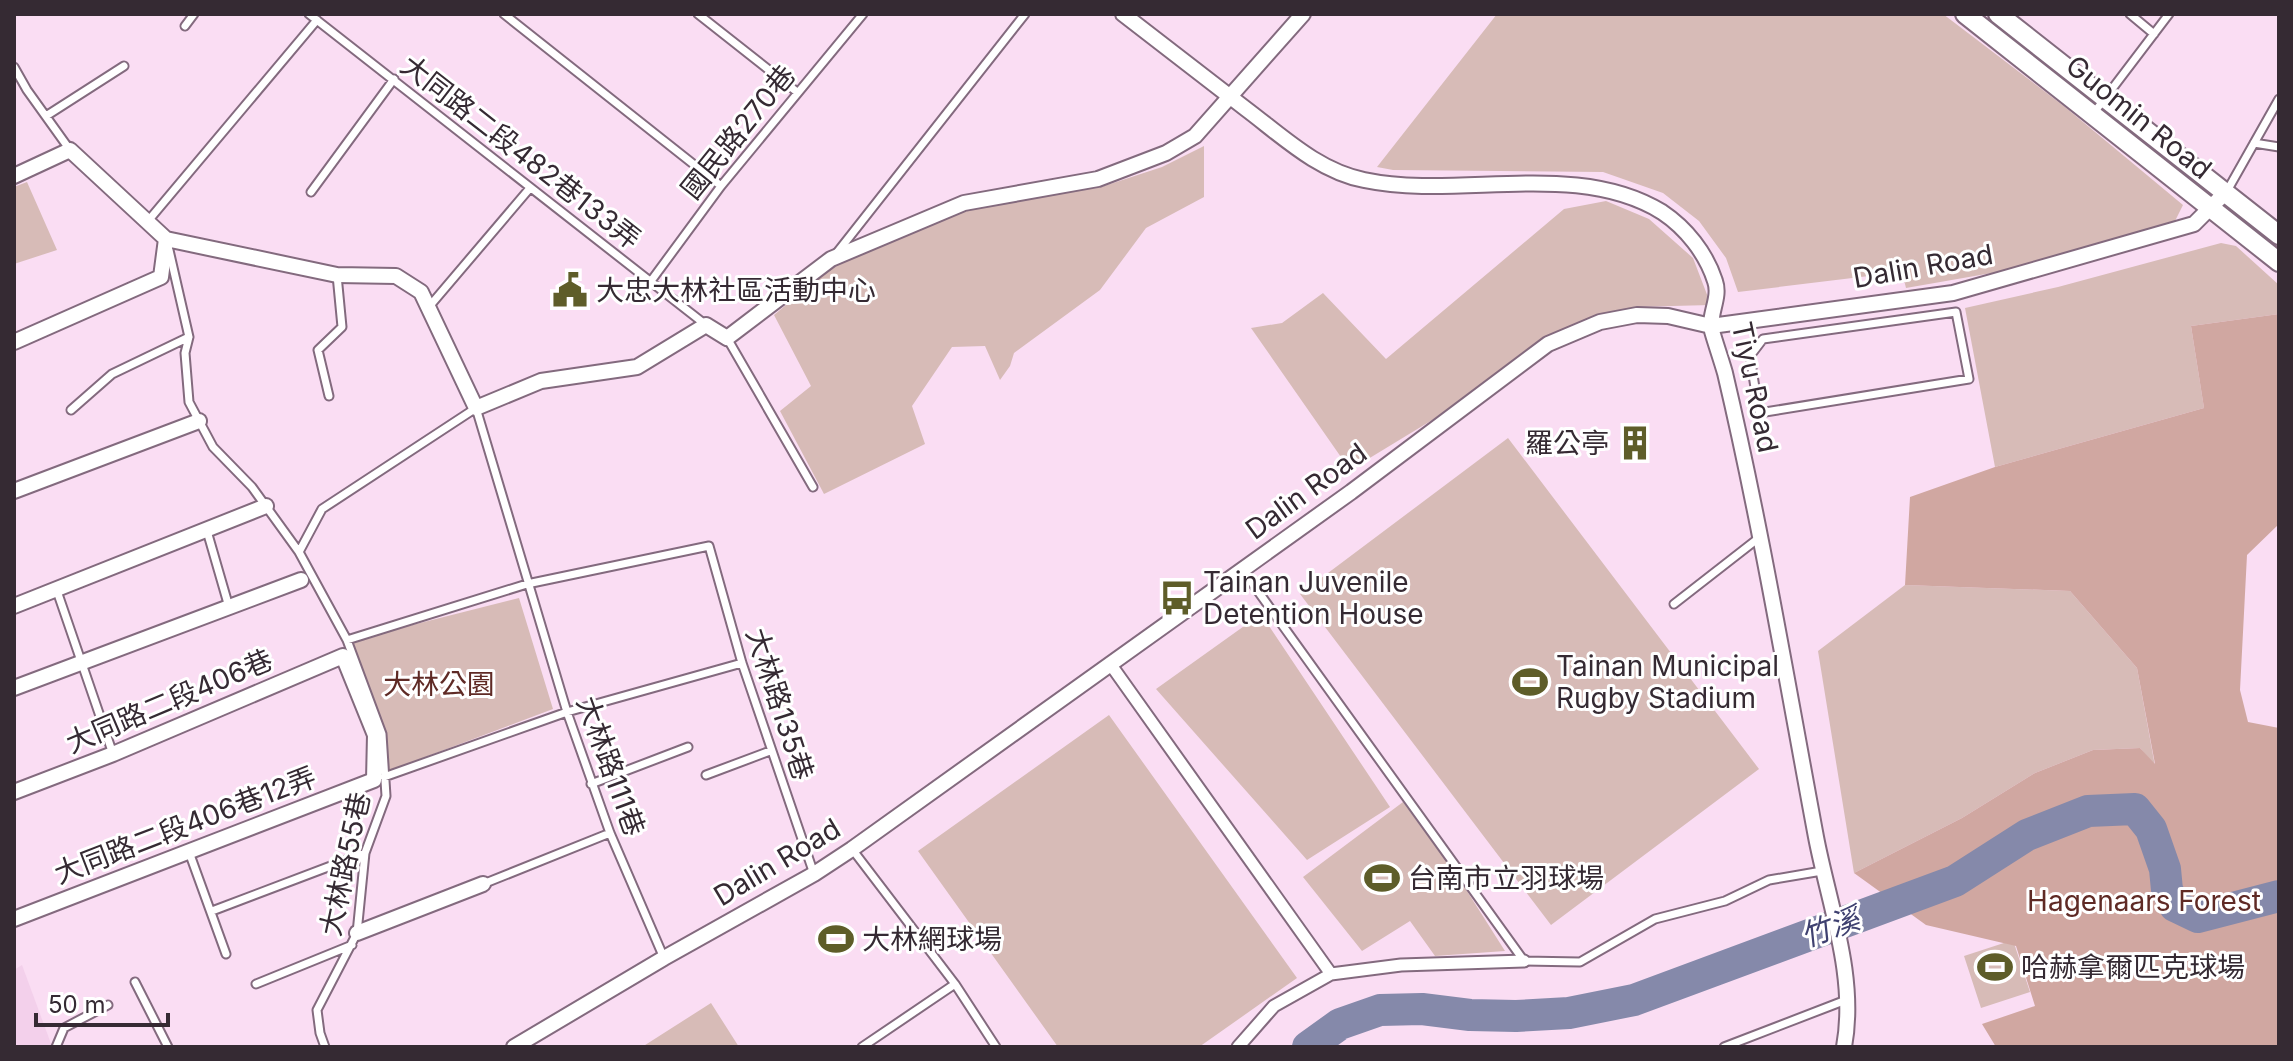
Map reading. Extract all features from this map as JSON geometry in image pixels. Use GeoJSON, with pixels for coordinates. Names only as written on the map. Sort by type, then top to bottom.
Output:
{"type":"FeatureCollection","features":[{"type":"Feature","properties":{"kind":"street","name":"Tiyu Road"},"geometry":{"type":"LineString","coordinates":[[1123,14],[1324,166],[1363,180],[1402,185],[1559,185],[1616,192],[1666,215],[1697,245],[1718,292],[1711,326],[1724,370],[1760,537],[1842,962],[1848,999],[1844,1047]]}},
{"type":"Feature","properties":{"kind":"street"},"geometry":{"type":"LineString","coordinates":[[14,176],[70,150],[166,239],[337,275],[396,276],[421,292],[476,408],[541,381],[637,367],[706,325],[727,338],[831,259],[964,203],[1098,179],[1166,153],[1195,136],[1303,14]]}},
{"type":"Feature","properties":{"kind":"street","name":"Guomin Road"},"geometry":{"type":"LineString","coordinates":[[1965,14],[2279,262]]}},
{"type":"Feature","properties":{"kind":"street","name":"Guomin Road"},"geometry":{"type":"LineString","coordinates":[[1998,14],[2279,235]]}},
{"type":"Feature","properties":{"kind":"street"},"geometry":{"type":"LineString","coordinates":[[2211,210],[2225,193]]}},
{"type":"Feature","properties":{"kind":"street","name":"Dalin Road"},"geometry":{"type":"LineString","coordinates":[[514,1047],[852,849],[1111,665],[1548,344],[1600,322],[1637,315],[1668,316],[1711,326],[1953,293],[2194,224],[2211,210]]}},
{"type":"Feature","properties":{"kind":"street"},"geometry":{"type":"LineString","coordinates":[[14,342],[161,277],[166,239]]}},
{"type":"Feature","properties":{"kind":"street"},"geometry":{"type":"LineString","coordinates":[[14,491],[199,421]]}},
{"type":"Feature","properties":{"kind":"street"},"geometry":{"type":"LineString","coordinates":[[14,606],[266,506]]}},
{"type":"Feature","properties":{"kind":"street"},"geometry":{"type":"LineString","coordinates":[[14,688],[301,580]]}},
{"type":"Feature","properties":{"kind":"street","name":"大同路二段406巷"},"geometry":{"type":"LineString","coordinates":[[14,792],[113,754],[343,656],[375,735],[379,778]]}},
{"type":"Feature","properties":{"kind":"street"},"geometry":{"type":"LineString","coordinates":[[1111,665],[1331,974]]}},
{"type":"Feature","properties":{"kind":"street","name":"大同路二段406巷12弄"},"geometry":{"type":"LineString","coordinates":[[14,919],[379,778]]}},
{"type":"Feature","properties":{"kind":"street"},"geometry":{"type":"LineString","coordinates":[[355,939],[485,883]]}},
{"type":"Feature","properties":{"kind":"street"},"geometry":{"type":"LineString","coordinates":[[1238,1047],[1274,1006],[1331,974],[1401,965],[1524,961]]}},
{"type":"Feature","properties":{"kind":"lane"},"geometry":{"type":"LineString","coordinates":[[185,26],[194,14]]}},
{"type":"Feature","properties":{"kind":"lane","name":"大同路二段482巷133弄"},"geometry":{"type":"LineString","coordinates":[[309,14],[706,325]]}},
{"type":"Feature","properties":{"kind":"lane"},"geometry":{"type":"LineString","coordinates":[[504,14],[721,186]]}},
{"type":"Feature","properties":{"kind":"lane"},"geometry":{"type":"LineString","coordinates":[[698,14],[797,92]]}},
{"type":"Feature","properties":{"kind":"lane","name":"國民路270巷"},"geometry":{"type":"LineString","coordinates":[[651,281],[721,186],[863,14]]}},
{"type":"Feature","properties":{"kind":"lane"},"geometry":{"type":"LineString","coordinates":[[831,259],[1025,14]]}},
{"type":"Feature","properties":{"kind":"lane"},"geometry":{"type":"LineString","coordinates":[[2130,14],[2154,34]]}},
{"type":"Feature","properties":{"kind":"lane"},"geometry":{"type":"LineString","coordinates":[[2092,114],[2169,14]]}},
{"type":"Feature","properties":{"kind":"lane"},"geometry":{"type":"LineString","coordinates":[[148,221],[317,20]]}},
{"type":"Feature","properties":{"kind":"lane"},"geometry":{"type":"LineString","coordinates":[[46,116],[124,66]]}},
{"type":"Feature","properties":{"kind":"lane"},"geometry":{"type":"LineString","coordinates":[[14,67],[70,150]]}},
{"type":"Feature","properties":{"kind":"lane"},"geometry":{"type":"LineString","coordinates":[[311,192],[394,79]]}},
{"type":"Feature","properties":{"kind":"lane"},"geometry":{"type":"LineString","coordinates":[[2225,193],[2279,99]]}},
{"type":"Feature","properties":{"kind":"lane"},"geometry":{"type":"LineString","coordinates":[[2254,143],[2279,147]]}},
{"type":"Feature","properties":{"kind":"lane"},"geometry":{"type":"LineString","coordinates":[[428,308],[530,188]]}},
{"type":"Feature","properties":{"kind":"lane","name":"大林路55巷"},"geometry":{"type":"LineString","coordinates":[[166,239],[189,337],[185,353],[189,402],[213,447],[252,487],[299,552],[347,640],[382,734],[379,778],[386,796],[365,853],[355,939],[317,1010],[325,1047]]}},
{"type":"Feature","properties":{"kind":"lane"},"geometry":{"type":"LineString","coordinates":[[329,396],[318,350],[342,327],[337,275]]}},
{"type":"Feature","properties":{"kind":"lane"},"geometry":{"type":"LineString","coordinates":[[1953,293],[1969,379],[1759,413],[1750,356],[1763,339],[1956,312]]}},
{"type":"Feature","properties":{"kind":"lane"},"geometry":{"type":"LineString","coordinates":[[71,410],[112,374],[189,337]]}},
{"type":"Feature","properties":{"kind":"lane"},"geometry":{"type":"LineString","coordinates":[[727,338],[813,487]]}},
{"type":"Feature","properties":{"kind":"lane"},"geometry":{"type":"LineString","coordinates":[[299,552],[322,509],[476,408]]}},
{"type":"Feature","properties":{"kind":"lane","name":"大林路111巷"},"geometry":{"type":"LineString","coordinates":[[476,408],[527,584],[591,784],[664,958]]}},
{"type":"Feature","properties":{"kind":"lane"},"geometry":{"type":"LineString","coordinates":[[207,531],[229,607]]}},
{"type":"Feature","properties":{"kind":"lane"},"geometry":{"type":"LineString","coordinates":[[1674,604],[1760,537]]}},
{"type":"Feature","properties":{"kind":"lane","name":"大林路135巷"},"geometry":{"type":"LineString","coordinates":[[527,584],[709,546],[770,751],[814,874]]}},
{"type":"Feature","properties":{"kind":"lane"},"geometry":{"type":"LineString","coordinates":[[1242,569],[1524,961],[1580,962],[1655,919],[1725,901],[1769,880],[1824,874]]}},
{"type":"Feature","properties":{"kind":"lane"},"geometry":{"type":"LineString","coordinates":[[347,640],[527,584]]}},
{"type":"Feature","properties":{"kind":"lane"},"geometry":{"type":"LineString","coordinates":[[57,591],[113,754]]}},
{"type":"Feature","properties":{"kind":"lane"},"geometry":{"type":"LineString","coordinates":[[379,778],[567,712],[742,663]]}},
{"type":"Feature","properties":{"kind":"lane"},"geometry":{"type":"LineString","coordinates":[[591,784],[688,747]]}},
{"type":"Feature","properties":{"kind":"lane"},"geometry":{"type":"LineString","coordinates":[[706,775],[770,751]]}},
{"type":"Feature","properties":{"kind":"lane"},"geometry":{"type":"LineString","coordinates":[[485,883],[610,833]]}},
{"type":"Feature","properties":{"kind":"lane"},"geometry":{"type":"LineString","coordinates":[[852,849],[955,984],[996,1047]]}},
{"type":"Feature","properties":{"kind":"lane"},"geometry":{"type":"LineString","coordinates":[[189,852],[226,954]]}},
{"type":"Feature","properties":{"kind":"lane"},"geometry":{"type":"LineString","coordinates":[[212,911],[365,853]]}},
{"type":"Feature","properties":{"kind":"lane"},"geometry":{"type":"LineString","coordinates":[[256,984],[355,939]]}},
{"type":"Feature","properties":{"kind":"lane"},"geometry":{"type":"LineString","coordinates":[[135,982],[168,1047]]}},
{"type":"Feature","properties":{"kind":"lane"},"geometry":{"type":"LineString","coordinates":[[862,1047],[955,984]]}},
{"type":"Feature","properties":{"kind":"lane"},"geometry":{"type":"LineString","coordinates":[[1724,1047],[1848,999]]}},
{"type":"Feature","properties":{"kind":"lane"},"geometry":{"type":"LineString","coordinates":[[56,1047],[64,1028],[108,1005]]}},
{"type":"Feature","properties":{"kind":"shaded area"},"geometry":{"type":"Polygon","coordinates":[[[22,965],[52,1047],[14,1047],[14,970],[22,965]]]}},
{"type":"Feature","properties":{"kind":"green space"},"geometry":{"type":"Polygon","coordinates":[[[1497,14],[1943,14],[2065,107],[2183,205],[2173,225],[2026,267],[1906,288],[1902,272],[1738,292],[1726,258],[1699,221],[1663,193],[1603,172],[1393,170],[1377,167],[1497,14]]]}},
{"type":"Feature","properties":{"kind":"green space"},"geometry":{"type":"Polygon","coordinates":[[[1204,146],[1204,197],[1146,228],[1100,290],[1014,353],[1010,366],[1000,380],[985,346],[952,347],[912,406],[925,444],[824,494],[780,411],[811,386],[774,315],[836,263],[964,208],[1047,191],[1098,188],[1162,167],[1204,146]]]}},
{"type":"Feature","properties":{"kind":"green space"},"geometry":{"type":"Polygon","coordinates":[[[27,182],[57,250],[14,264],[14,187],[27,182]]]}},
{"type":"Feature","properties":{"kind":"green space"},"geometry":{"type":"Polygon","coordinates":[[[1606,201],[1649,219],[1693,258],[1711,305],[1633,307],[1548,338],[1470,397],[1350,470],[1251,328],[1282,323],[1323,293],[1386,359],[1564,209],[1606,201]]]}},
{"type":"Feature","properties":{"kind":"green space"},"geometry":{"type":"Polygon","coordinates":[[[2221,243],[2236,246],[2279,285],[2279,314],[2191,326],[2204,408],[1995,467],[1965,308],[2058,287],[2221,243]]]}},
{"type":"Feature","properties":{"kind":"green space","name":"Hagenaars Forest"},"geometry":{"type":"Polygon","coordinates":[[[2279,314],[2279,524],[2247,555],[2240,690],[2248,722],[2279,728],[2279,1047],[1996,1047],[1982,1024],[2035,1006],[2016,946],[1926,925],[1854,873],[1962,818],[2035,773],[2093,750],[2140,748],[2155,764],[2137,668],[2070,591],[1905,585],[1910,497],[1995,467],[2204,408],[2191,326],[2279,314]]]}},
{"type":"Feature","properties":{"kind":"green space","name":"Tainan Municipal Rugby Stadium"},"geometry":{"type":"Polygon","coordinates":[[[1508,438],[1759,769],[1551,925],[1300,594],[1508,438]]]}},
{"type":"Feature","properties":{"kind":"green space"},"geometry":{"type":"Polygon","coordinates":[[[1905,585],[2070,591],[2137,668],[2155,766],[2140,748],[2093,750],[2035,773],[1962,818],[1854,873],[1818,651],[1905,585]]]}},
{"type":"Feature","properties":{"kind":"green space","name":"大林公園"},"geometry":{"type":"Polygon","coordinates":[[[519,598],[553,709],[388,771],[349,641],[519,598]]]}},
{"type":"Feature","properties":{"kind":"green space"},"geometry":{"type":"Polygon","coordinates":[[[1261,614],[1390,807],[1307,860],[1156,689],[1261,614]]]}},
{"type":"Feature","properties":{"kind":"green space"},"geometry":{"type":"Polygon","coordinates":[[[1109,715],[1297,978],[1199,1047],[1058,1047],[918,851],[1109,715]]]}},
{"type":"Feature","properties":{"kind":"green space","name":"台南市立羽球場"},"geometry":{"type":"Polygon","coordinates":[[[1403,802],[1460,880],[1505,951],[1435,956],[1410,921],[1362,951],[1303,877],[1403,802]]]}},
{"type":"Feature","properties":{"kind":"green space","name":"哈赫拿爾匹克球場"},"geometry":{"type":"Polygon","coordinates":[[[2013,940],[2030,992],[1981,1008],[1964,956],[2013,940]]]}},
{"type":"Feature","properties":{"kind":"green space"},"geometry":{"type":"Polygon","coordinates":[[[711,1003],[739,1047],[642,1047],[711,1003]]]}},
{"type":"Feature","properties":{"kind":"waterway","name":"竹溪"},"geometry":{"type":"LineString","coordinates":[[1308,1047],[1340,1024],[1380,1010],[1422,1009],[1470,1015],[1516,1016],[1569,1013],[1634,1000],[1955,881],[2027,835],[2088,811],[2135,809],[2151,829],[2165,869],[2167,890],[2175,906],[2198,917],[2279,896]]}},
{"type":"Feature","properties":{"kind":"place","name":"大忠大林社區活動中心"},"geometry":{"type":"Point","coordinates":[570,290]}},
{"type":"Feature","properties":{"kind":"place","name":"羅公亭"},"geometry":{"type":"Point","coordinates":[1635,443]}},
{"type":"Feature","properties":{"kind":"place","name":"Tainan Juvenile Detention House"},"geometry":{"type":"Point","coordinates":[1177,598]}},
{"type":"Feature","properties":{"kind":"place","name":"Tainan Municipal Rugby Stadium"},"geometry":{"type":"Point","coordinates":[1530,682]}},
{"type":"Feature","properties":{"kind":"place","name":"台南市立羽球場"},"geometry":{"type":"Point","coordinates":[1382,878]}},
{"type":"Feature","properties":{"kind":"place","name":"大林網球場"},"geometry":{"type":"Point","coordinates":[836,939]}},
{"type":"Feature","properties":{"kind":"place","name":"哈赫拿爾匹克球場"},"geometry":{"type":"Point","coordinates":[1995,967]}}]}
